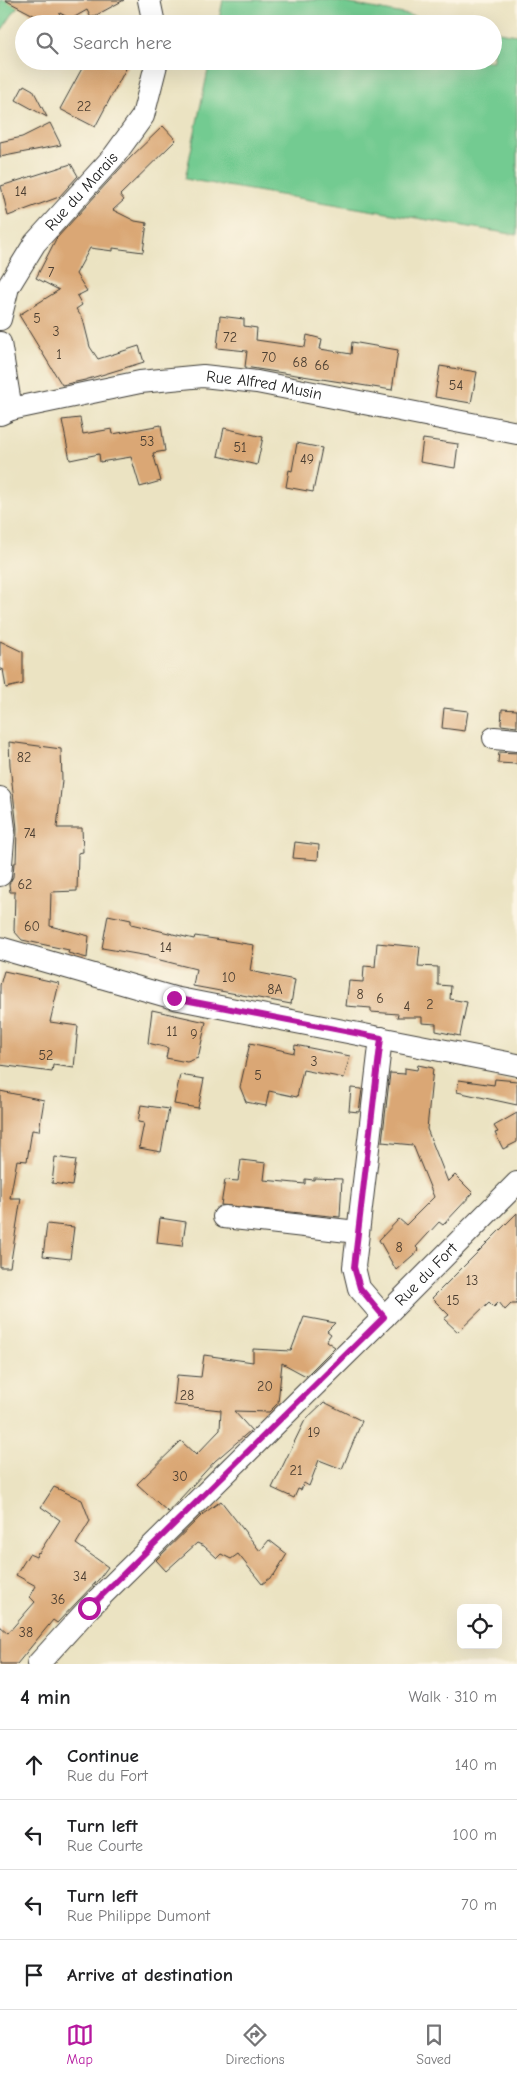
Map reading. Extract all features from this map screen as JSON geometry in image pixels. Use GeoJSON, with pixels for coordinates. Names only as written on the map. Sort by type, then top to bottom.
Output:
{"type":"FeatureCollection","features":[{"type":"Feature","properties":{"kind":"street"},"geometry":{"type":"LineString","coordinates":[[149,0],[152,15]]}},
{"type":"Feature","properties":{"kind":"street","name":"Rue du Marais"},"geometry":{"type":"LineString","coordinates":[[0,319],[8,287],[34,243],[114,156],[143,116],[155,70]]}},
{"type":"Feature","properties":{"kind":"street"},"geometry":{"type":"LineString","coordinates":[[0,344],[6,411]]}},
{"type":"Feature","properties":{"kind":"street","name":"Rue Alfred Musin"},"geometry":{"type":"LineString","coordinates":[[6,411],[140,382],[203,376],[257,382],[517,433]]}},
{"type":"Feature","properties":{"kind":"street"},"geometry":{"type":"LineString","coordinates":[[494,738],[517,740]]}},
{"type":"Feature","properties":{"kind":"street"},"geometry":{"type":"LineString","coordinates":[[0,798],[4,829],[0,875]]}},
{"type":"Feature","properties":{"kind":"street"},"geometry":{"type":"LineString","coordinates":[[0,948],[174,998],[517,1065]]}},
{"type":"Feature","properties":{"kind":"street"},"geometry":{"type":"LineString","coordinates":[[381,1038],[354,1267],[360,1288],[384,1317]]}},
{"type":"Feature","properties":{"kind":"street","name":"Rue du Fort"},"geometry":{"type":"LineString","coordinates":[[38,1664],[89,1608],[517,1183]]}},
{"type":"Feature","properties":{"kind":"street"},"geometry":{"type":"LineString","coordinates":[[224,1217],[357,1232]]}},
{"type":"Feature","properties":{"kind":"green space"},"geometry":{"type":"Polygon","coordinates":[[[0,0],[22,0],[0,33],[0,0]]]}},
{"type":"Feature","properties":{"kind":"green space"},"geometry":{"type":"Polygon","coordinates":[[[223,0],[330,0],[409,15],[220,15],[223,0]]]}},
{"type":"Feature","properties":{"kind":"green space"},"geometry":{"type":"Polygon","coordinates":[[[502,32],[517,35],[517,235],[185,179],[208,70],[502,70],[502,32]]]}},
{"type":"Feature","properties":{"kind":"building"},"geometry":{"type":"Polygon","coordinates":[[[5,0],[124,0],[96,15],[90,15],[87,10],[78,15],[64,15],[60,13],[59,15],[34,15],[5,0]]]}},
{"type":"Feature","properties":{"kind":"building"},"geometry":{"type":"Polygon","coordinates":[[[81,70],[125,70],[95,127],[60,109],[81,70]]]}},
{"type":"Feature","properties":{"kind":"building"},"geometry":{"type":"Polygon","coordinates":[[[24,85],[33,90],[47,117],[16,100],[24,85]]]}},
{"type":"Feature","properties":{"kind":"building"},"geometry":{"type":"Polygon","coordinates":[[[50,123],[61,145],[0,157],[0,142],[22,137],[50,123]]]}},
{"type":"Feature","properties":{"kind":"building"},"geometry":{"type":"Polygon","coordinates":[[[163,126],[176,140],[120,195],[124,200],[113,210],[135,221],[147,223],[143,252],[113,248],[113,251],[90,248],[76,274],[87,291],[77,296],[82,305],[76,309],[83,319],[90,347],[98,359],[139,346],[144,362],[62,385],[19,315],[59,290],[36,278],[56,239],[128,160],[163,126]]]}},
{"type":"Feature","properties":{"kind":"building"},"geometry":{"type":"Polygon","coordinates":[[[71,164],[78,176],[59,197],[8,216],[1,186],[71,164]]]}},
{"type":"Feature","properties":{"kind":"building"},"geometry":{"type":"Polygon","coordinates":[[[220,316],[244,319],[244,326],[257,328],[256,340],[305,347],[307,335],[322,339],[320,349],[351,354],[352,342],[398,350],[392,390],[245,367],[247,351],[217,348],[220,316]]]}},
{"type":"Feature","properties":{"kind":"building"},"geometry":{"type":"Polygon","coordinates":[[[440,366],[477,372],[471,403],[435,397],[440,366]]]}},
{"type":"Feature","properties":{"kind":"building"},"geometry":{"type":"Polygon","coordinates":[[[80,418],[83,434],[112,429],[113,434],[161,425],[165,451],[153,453],[161,481],[140,487],[131,457],[100,462],[99,454],[70,460],[62,420],[80,418]]]}},
{"type":"Feature","properties":{"kind":"building"},"geometry":{"type":"Polygon","coordinates":[[[224,428],[263,437],[257,465],[218,456],[224,428]]]}},
{"type":"Feature","properties":{"kind":"building"},"geometry":{"type":"Polygon","coordinates":[[[423,439],[458,444],[455,468],[420,462],[423,439]]]}},
{"type":"Feature","properties":{"kind":"building"},"geometry":{"type":"Polygon","coordinates":[[[297,443],[322,448],[313,492],[286,487],[289,470],[292,471],[297,443]]]}},
{"type":"Feature","properties":{"kind":"building"},"geometry":{"type":"Polygon","coordinates":[[[0,641],[23,652],[23,684],[6,688],[3,669],[0,671],[0,641]]]}},
{"type":"Feature","properties":{"kind":"building"},"geometry":{"type":"Polygon","coordinates":[[[444,708],[468,711],[465,731],[442,728],[444,708]]]}},
{"type":"Feature","properties":{"kind":"building"},"geometry":{"type":"Polygon","coordinates":[[[502,709],[517,710],[517,727],[501,725],[502,709]]]}},
{"type":"Feature","properties":{"kind":"building"},"geometry":{"type":"Polygon","coordinates":[[[9,742],[61,749],[62,780],[57,828],[82,828],[83,852],[78,853],[77,891],[51,892],[50,926],[89,936],[87,958],[68,953],[69,950],[22,940],[14,931],[15,892],[10,892],[9,884],[13,877],[14,863],[16,863],[17,828],[9,742]]]}},
{"type":"Feature","properties":{"kind":"building"},"geometry":{"type":"Polygon","coordinates":[[[499,752],[517,753],[517,764],[498,763],[499,752]]]}},
{"type":"Feature","properties":{"kind":"building"},"geometry":{"type":"Polygon","coordinates":[[[295,842],[319,845],[318,860],[293,858],[295,842]]]}},
{"type":"Feature","properties":{"kind":"building"},"geometry":{"type":"Polygon","coordinates":[[[108,915],[131,920],[131,924],[194,939],[195,936],[254,945],[250,971],[295,980],[291,1004],[193,986],[196,969],[148,956],[102,948],[108,915]]]}},
{"type":"Feature","properties":{"kind":"building"},"geometry":{"type":"Polygon","coordinates":[[[377,943],[420,947],[418,966],[438,967],[438,985],[451,986],[450,999],[467,1002],[460,1036],[436,1031],[436,1024],[422,1023],[422,1017],[397,1017],[398,1014],[371,1012],[371,1008],[346,1006],[349,981],[363,982],[364,966],[375,967],[377,943]]]}},
{"type":"Feature","properties":{"kind":"building"},"geometry":{"type":"Polygon","coordinates":[[[4,971],[59,983],[50,1022],[78,1026],[74,1068],[53,1065],[52,1072],[0,1065],[0,985],[4,971]]]}},
{"type":"Feature","properties":{"kind":"building"},"geometry":{"type":"Polygon","coordinates":[[[152,1010],[206,1022],[198,1058],[187,1062],[166,1058],[168,1048],[148,1043],[152,1010]]]}},
{"type":"Feature","properties":{"kind":"building"},"geometry":{"type":"Polygon","coordinates":[[[250,1043],[294,1053],[295,1045],[350,1056],[344,1078],[303,1070],[297,1097],[269,1091],[266,1106],[246,1102],[240,1087],[250,1043]]]}},
{"type":"Feature","properties":{"kind":"building"},"geometry":{"type":"Polygon","coordinates":[[[418,1065],[433,1068],[427,1129],[448,1182],[455,1175],[473,1193],[443,1225],[439,1222],[416,1247],[419,1250],[396,1270],[379,1240],[399,1219],[406,1225],[434,1197],[413,1145],[382,1142],[390,1073],[405,1074],[405,1068],[417,1070],[418,1065]]]}},
{"type":"Feature","properties":{"kind":"building"},"geometry":{"type":"Polygon","coordinates":[[[180,1075],[204,1079],[198,1108],[174,1104],[180,1075]]]}},
{"type":"Feature","properties":{"kind":"building"},"geometry":{"type":"Polygon","coordinates":[[[495,1079],[517,1081],[517,1105],[457,1092],[459,1080],[494,1085],[495,1079]]]}},
{"type":"Feature","properties":{"kind":"building"},"geometry":{"type":"Polygon","coordinates":[[[351,1088],[362,1089],[359,1112],[349,1111],[351,1088]]]}},
{"type":"Feature","properties":{"kind":"building"},"geometry":{"type":"Polygon","coordinates":[[[0,1091],[44,1100],[39,1131],[32,1130],[27,1161],[17,1160],[10,1198],[21,1198],[10,1267],[0,1267],[0,1091]]]}},
{"type":"Feature","properties":{"kind":"building"},"geometry":{"type":"Polygon","coordinates":[[[141,1105],[169,1109],[161,1152],[139,1148],[144,1123],[138,1122],[141,1105]]]}},
{"type":"Feature","properties":{"kind":"building"},"geometry":{"type":"Polygon","coordinates":[[[517,1113],[517,1142],[503,1149],[495,1133],[498,1132],[494,1126],[517,1113]]]}},
{"type":"Feature","properties":{"kind":"building"},"geometry":{"type":"Polygon","coordinates":[[[55,1157],[76,1160],[72,1186],[52,1183],[55,1157]]]}},
{"type":"Feature","properties":{"kind":"building"},"geometry":{"type":"Polygon","coordinates":[[[241,1160],[266,1163],[264,1180],[305,1184],[305,1179],[342,1179],[340,1217],[221,1205],[225,1180],[238,1181],[241,1160]]]}},
{"type":"Feature","properties":{"kind":"building"},"geometry":{"type":"Polygon","coordinates":[[[517,1213],[517,1304],[511,1304],[505,1310],[499,1302],[494,1307],[489,1302],[458,1332],[444,1319],[449,1315],[432,1298],[517,1213]]]}},
{"type":"Feature","properties":{"kind":"building"},"geometry":{"type":"Polygon","coordinates":[[[160,1218],[186,1222],[182,1246],[157,1243],[160,1218]]]}},
{"type":"Feature","properties":{"kind":"building"},"geometry":{"type":"Polygon","coordinates":[[[47,1224],[74,1227],[70,1259],[43,1256],[47,1224]]]}},
{"type":"Feature","properties":{"kind":"building"},"geometry":{"type":"Polygon","coordinates":[[[304,1317],[335,1323],[327,1331],[331,1334],[326,1341],[335,1347],[306,1376],[282,1363],[278,1403],[269,1412],[234,1411],[251,1430],[215,1461],[168,1512],[137,1484],[181,1441],[196,1455],[220,1430],[221,1410],[174,1405],[177,1375],[201,1377],[204,1355],[253,1362],[253,1349],[291,1351],[304,1317]]]}},
{"type":"Feature","properties":{"kind":"building"},"geometry":{"type":"Polygon","coordinates":[[[324,1402],[362,1421],[342,1469],[319,1460],[309,1486],[304,1483],[301,1490],[298,1489],[294,1498],[272,1488],[305,1420],[324,1402]]]}},
{"type":"Feature","properties":{"kind":"building"},"geometry":{"type":"Polygon","coordinates":[[[54,1487],[82,1500],[90,1521],[76,1544],[108,1567],[57,1623],[53,1620],[17,1664],[0,1664],[0,1626],[8,1633],[35,1602],[30,1597],[36,1586],[16,1575],[29,1554],[36,1557],[60,1520],[41,1507],[54,1487]]]}},
{"type":"Feature","properties":{"kind":"building"},"geometry":{"type":"Polygon","coordinates":[[[221,1501],[260,1551],[269,1540],[287,1554],[274,1575],[262,1584],[238,1554],[231,1559],[221,1554],[217,1558],[204,1546],[197,1543],[166,1571],[156,1560],[203,1514],[221,1501]]]}},
{"type":"Feature","properties":{"kind":"route"},"geometry":{"type":"LineString","coordinates":[[89,1608],[384,1317],[360,1288],[354,1267],[381,1038],[174,998]]}}]}
